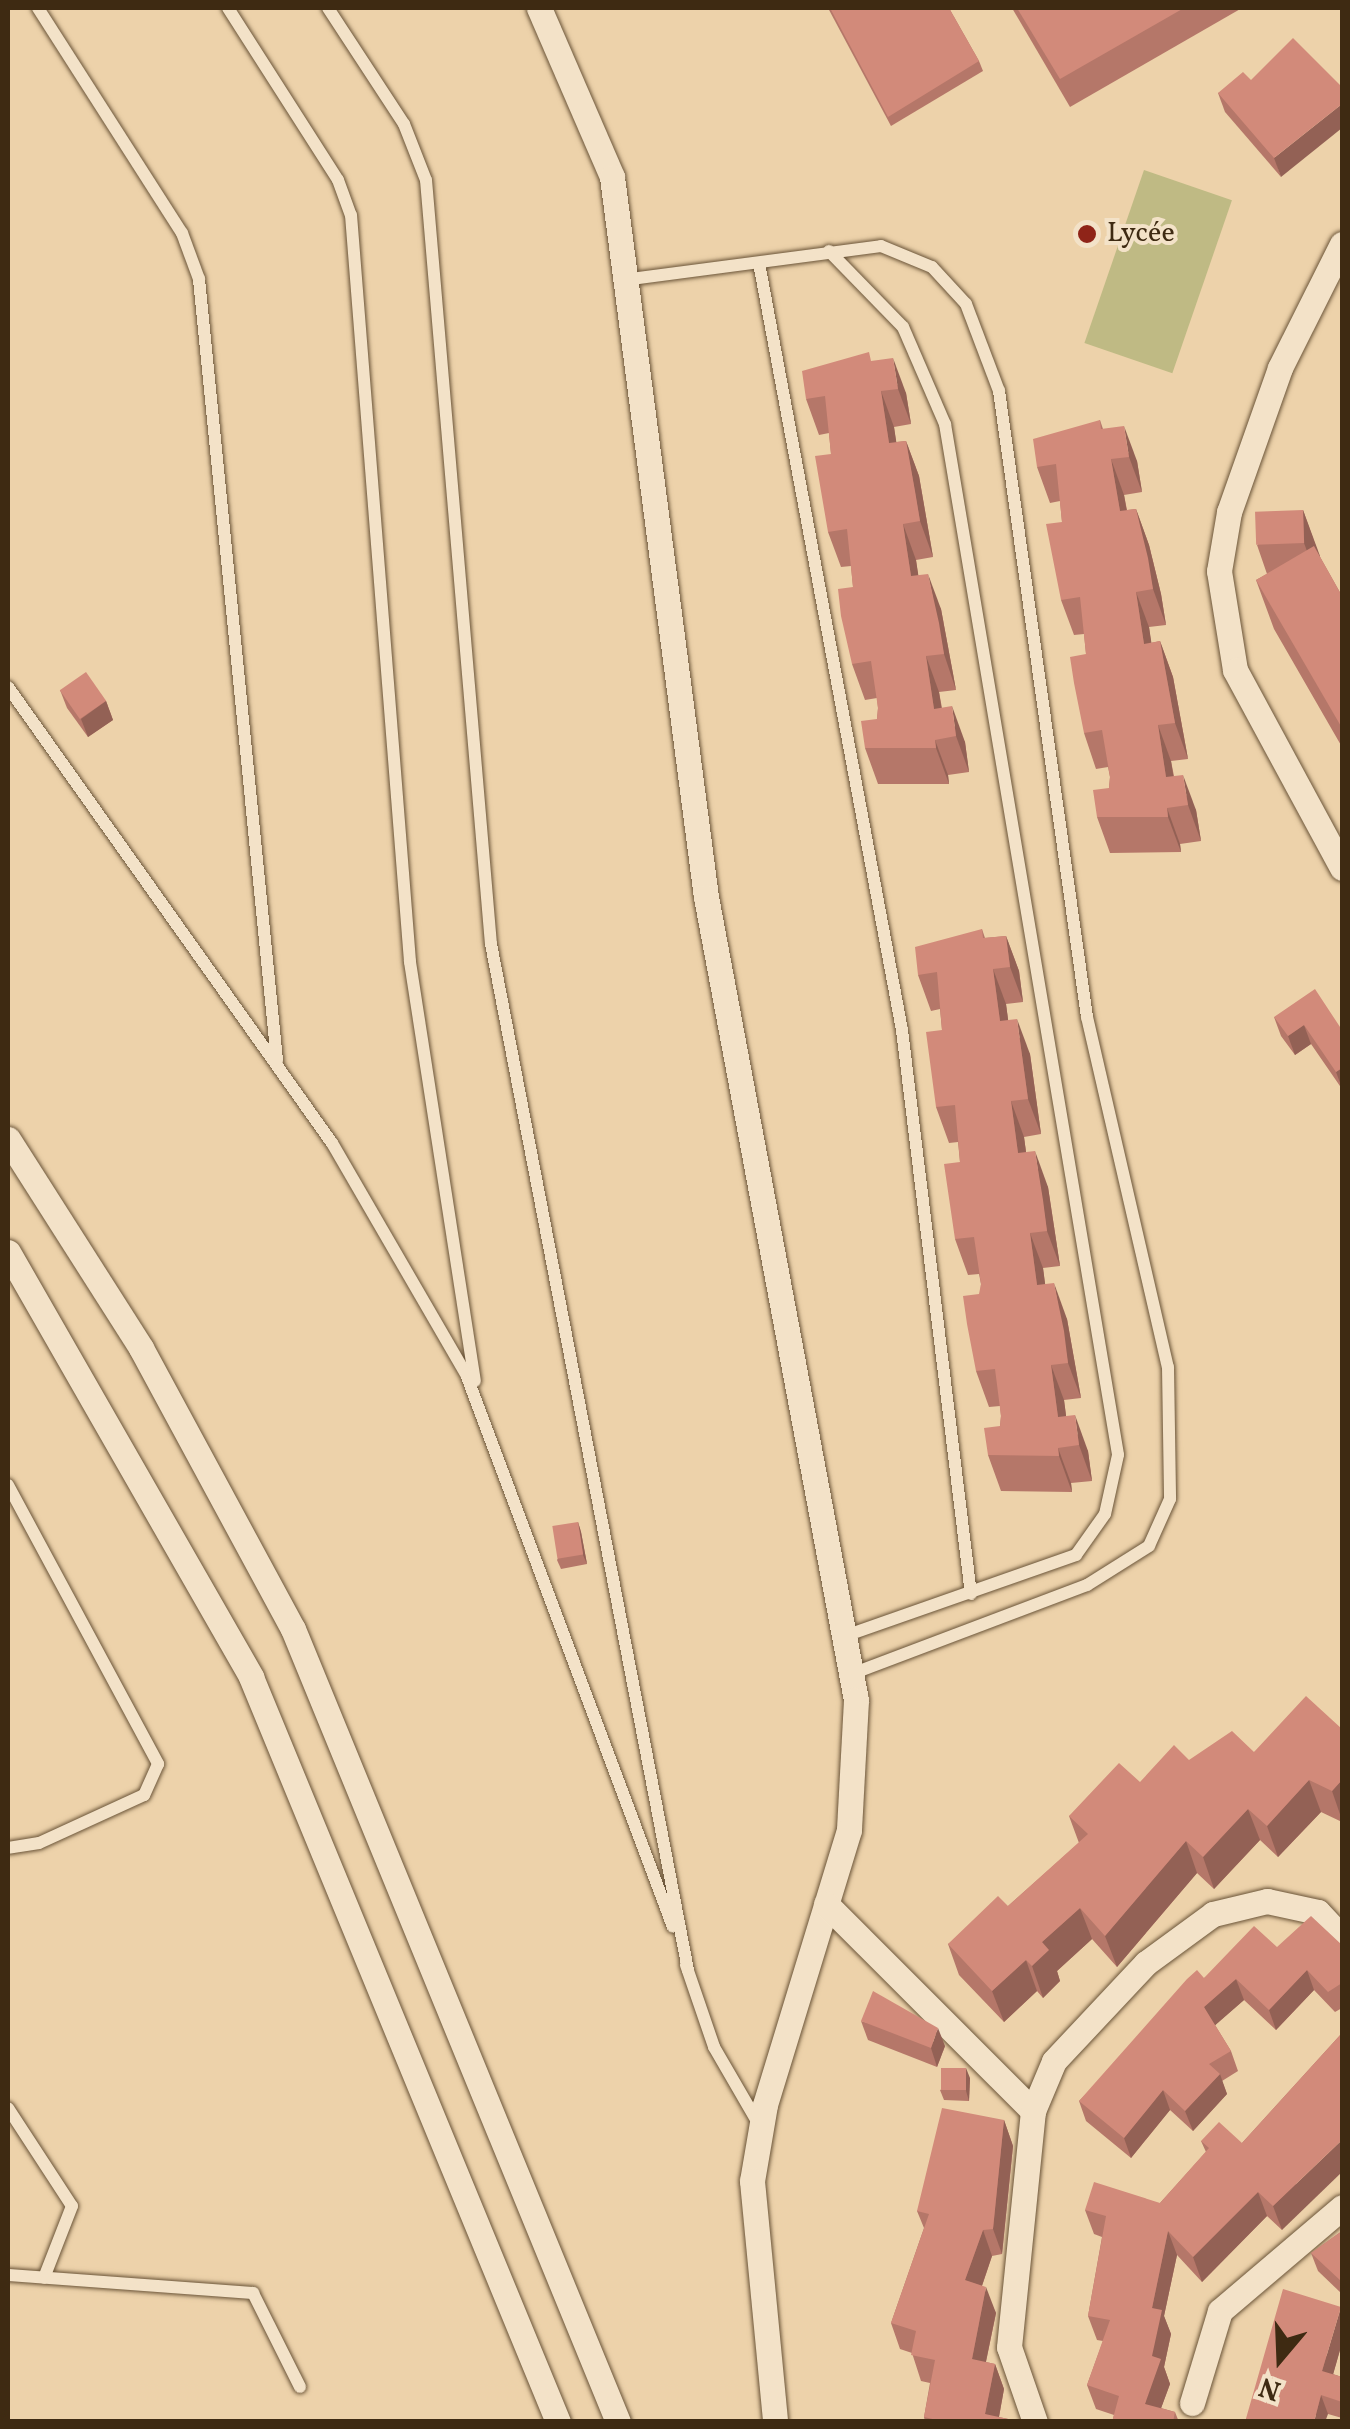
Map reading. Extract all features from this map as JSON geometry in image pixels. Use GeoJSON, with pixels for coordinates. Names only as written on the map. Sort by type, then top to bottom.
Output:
{"type":"FeatureCollection","features":[{"type":"Feature","properties":{"kind":"street"},"geometry":{"type":"LineString","coordinates":[[539,8],[612,177],[631,280],[706,897],[852,1674],[851,1813],[761,2127],[752,2182],[775,2422]]}},
{"type":"Feature","properties":{"kind":"street"},"geometry":{"type":"LineString","coordinates":[[1342,244],[1280,368],[1229,512],[1219,571],[1235,670],[1342,868]]}},
{"type":"Feature","properties":{"kind":"street"},"geometry":{"type":"LineString","coordinates":[[8,1139],[141,1348],[292,1629],[618,2422]]}},
{"type":"Feature","properties":{"kind":"street"},"geometry":{"type":"LineString","coordinates":[[8,1252],[251,1677],[558,2422]]}},
{"type":"Feature","properties":{"kind":"street"},"geometry":{"type":"LineString","coordinates":[[1035,2422],[1009,2347],[1033,2111],[1054,2061],[1146,1963],[1213,1914],[1267,1901],[1318,1912],[1342,1938]]}},
{"type":"Feature","properties":{"kind":"street"},"geometry":{"type":"LineString","coordinates":[[826,1904],[1033,2111]]}},
{"type":"Feature","properties":{"kind":"street"},"geometry":{"type":"LineString","coordinates":[[1192,2403],[1220,2310],[1342,2206]]}},
{"type":"Feature","properties":{"kind":"lane"},"geometry":{"type":"LineString","coordinates":[[38,8],[182,233],[199,279],[277,1065]]}},
{"type":"Feature","properties":{"kind":"lane"},"geometry":{"type":"LineString","coordinates":[[228,8],[338,180],[351,216],[410,962],[478,1398]]}},
{"type":"Feature","properties":{"kind":"lane"},"geometry":{"type":"LineString","coordinates":[[328,8],[404,124],[426,180],[491,944],[688,1970]]}},
{"type":"Feature","properties":{"kind":"lane"},"geometry":{"type":"LineString","coordinates":[[631,280],[881,246],[932,268],[966,304],[998,391],[1087,1018],[1168,1367],[1170,1500],[1149,1546],[1086,1585],[852,1674]]}},
{"type":"Feature","properties":{"kind":"lane"},"geometry":{"type":"LineString","coordinates":[[828,251],[903,327],[945,424],[1118,1455],[1106,1514],[1076,1555],[847,1635]]}},
{"type":"Feature","properties":{"kind":"lane"},"geometry":{"type":"LineString","coordinates":[[759,263],[902,1030],[971,1594]]}},
{"type":"Feature","properties":{"kind":"lane"},"geometry":{"type":"LineString","coordinates":[[8,687],[277,1065],[478,1398],[714,2047],[761,2127]]}},
{"type":"Feature","properties":{"kind":"lane"},"geometry":{"type":"LineString","coordinates":[[8,1486],[158,1764],[144,1795],[39,1844],[8,1848]]}},
{"type":"Feature","properties":{"kind":"lane"},"geometry":{"type":"LineString","coordinates":[[8,2108],[72,2206],[44,2278]]}},
{"type":"Feature","properties":{"kind":"lane"},"geometry":{"type":"LineString","coordinates":[[8,2275],[253,2294],[300,2387]]}},
{"type":"Feature","properties":{"kind":"shaded area"},"geometry":{"type":"Polygon","coordinates":[[[1144,170],[1232,200],[1172,373],[1084,343],[1144,170]]]}},
{"type":"Feature","properties":{"kind":"building"},"geometry":{"type":"Polygon","coordinates":[[[830,8],[949,8],[979,61],[888,117],[830,8]]]}},
{"type":"Feature","properties":{"kind":"building"},"geometry":{"type":"Polygon","coordinates":[[[1017,8],[1184,8],[1060,79],[1017,8]]]}},
{"type":"Feature","properties":{"kind":"building"},"geometry":{"type":"Polygon","coordinates":[[[1293,38],[1342,87],[1342,104],[1274,158],[1218,93],[1243,72],[1251,80],[1293,38]]]}},
{"type":"Feature","properties":{"kind":"building"},"geometry":{"type":"Polygon","coordinates":[[[869,352],[871,361],[893,358],[898,389],[881,391],[889,443],[906,441],[920,521],[903,524],[911,576],[928,574],[939,623],[944,654],[926,656],[934,709],[952,706],[956,736],[935,740],[936,748],[865,748],[861,721],[877,719],[878,708],[871,661],[852,664],[841,616],[838,589],[853,587],[847,529],[828,532],[815,456],[831,454],[825,396],[806,399],[802,371],[869,352]]]}},
{"type":"Feature","properties":{"kind":"building"},"geometry":{"type":"Polygon","coordinates":[[[1100,420],[1101,429],[1124,426],[1129,457],[1111,459],[1120,511],[1136,509],[1148,558],[1153,589],[1136,592],[1144,644],[1160,641],[1175,723],[1158,725],[1166,777],[1183,775],[1188,805],[1167,808],[1168,817],[1097,817],[1093,790],[1109,788],[1110,777],[1102,730],[1084,733],[1074,683],[1070,657],[1086,654],[1080,597],[1061,600],[1046,524],[1062,522],[1056,464],[1037,467],[1033,439],[1100,420]]]}},
{"type":"Feature","properties":{"kind":"building"},"geometry":{"type":"Polygon","coordinates":[[[1303,510],[1304,543],[1256,545],[1255,512],[1303,510]]]}},
{"type":"Feature","properties":{"kind":"building"},"geometry":{"type":"Polygon","coordinates":[[[1314,546],[1342,596],[1342,728],[1256,580],[1314,546]]]}},
{"type":"Feature","properties":{"kind":"building"},"geometry":{"type":"Polygon","coordinates":[[[86,672],[106,701],[80,719],[60,690],[86,672]]]}},
{"type":"Feature","properties":{"kind":"building"},"geometry":{"type":"Polygon","coordinates":[[[982,929],[983,938],[1006,936],[1010,967],[993,969],[1000,1021],[1017,1019],[1028,1099],[1011,1101],[1018,1153],[1035,1151],[1043,1200],[1047,1231],[1030,1233],[1037,1285],[1054,1283],[1064,1331],[1068,1363],[1051,1365],[1058,1417],[1075,1415],[1079,1445],[1058,1448],[1059,1456],[988,1455],[984,1428],[1000,1426],[1001,1416],[995,1369],[976,1371],[967,1324],[963,1296],[979,1294],[981,1284],[974,1237],[955,1239],[944,1164],[960,1162],[955,1105],[936,1107],[926,1032],[942,1030],[937,972],[918,975],[915,947],[982,929]]]}},
{"type":"Feature","properties":{"kind":"building"},"geometry":{"type":"Polygon","coordinates":[[[1315,989],[1342,1030],[1342,1068],[1336,1072],[1304,1025],[1288,1036],[1274,1017],[1315,989]]]}},
{"type":"Feature","properties":{"kind":"building"},"geometry":{"type":"Polygon","coordinates":[[[578,1522],[583,1555],[557,1559],[552,1526],[578,1522]]]}},
{"type":"Feature","properties":{"kind":"building"},"geometry":{"type":"Polygon","coordinates":[[[1306,1696],[1342,1729],[1342,1780],[1332,1791],[1309,1780],[1267,1826],[1248,1809],[1203,1857],[1186,1841],[1105,1936],[1080,1908],[1042,1942],[1049,1950],[1032,1966],[1026,1960],[992,1991],[948,1944],[998,1896],[1008,1906],[1088,1834],[1069,1816],[1119,1763],[1140,1782],[1174,1745],[1189,1760],[1232,1731],[1254,1752],[1306,1696]]]}},
{"type":"Feature","properties":{"kind":"building"},"geometry":{"type":"Polygon","coordinates":[[[1311,1916],[1342,1945],[1342,1983],[1328,1992],[1307,1970],[1269,2010],[1236,1979],[1204,2007],[1231,2051],[1209,2064],[1220,2074],[1185,2111],[1163,2090],[1124,2138],[1079,2101],[1197,1970],[1204,1978],[1254,1926],[1277,1947],[1311,1916]]]}},
{"type":"Feature","properties":{"kind":"building"},"geometry":{"type":"Polygon","coordinates":[[[873,1991],[938,2028],[931,2048],[861,2021],[873,1991]]]}},
{"type":"Feature","properties":{"kind":"building"},"geometry":{"type":"Polygon","coordinates":[[[1342,2033],[1342,2140],[1273,2206],[1258,2192],[1193,2257],[1168,2231],[1152,2308],[1162,2310],[1152,2356],[1161,2359],[1145,2404],[1175,2412],[1173,2422],[1112,2422],[1119,2396],[1087,2385],[1110,2320],[1088,2316],[1106,2216],[1085,2210],[1094,2182],[1160,2203],[1209,2148],[1201,2141],[1219,2122],[1242,2143],[1342,2033]]]}},
{"type":"Feature","properties":{"kind":"building"},"geometry":{"type":"Polygon","coordinates":[[[941,2068],[966,2068],[966,2090],[941,2090],[941,2068]]]}},
{"type":"Feature","properties":{"kind":"building"},"geometry":{"type":"Polygon","coordinates":[[[942,2108],[1004,2120],[993,2229],[983,2230],[965,2280],[986,2287],[972,2359],[995,2364],[985,2414],[1022,2422],[945,2422],[924,2417],[935,2360],[911,2355],[916,2331],[891,2323],[929,2214],[917,2211],[942,2108]]]}},
{"type":"Feature","properties":{"kind":"building"},"geometry":{"type":"Polygon","coordinates":[[[1342,2231],[1342,2282],[1311,2253],[1342,2231]]]}},
{"type":"Feature","properties":{"kind":"building"},"geometry":{"type":"Polygon","coordinates":[[[1283,2289],[1341,2307],[1322,2371],[1342,2377],[1342,2402],[1321,2395],[1314,2422],[1245,2422],[1283,2289]]]}},
{"type":"Feature","properties":{"kind":"place","name":"Lycée"},"geometry":{"type":"Point","coordinates":[1087,234]}}]}
